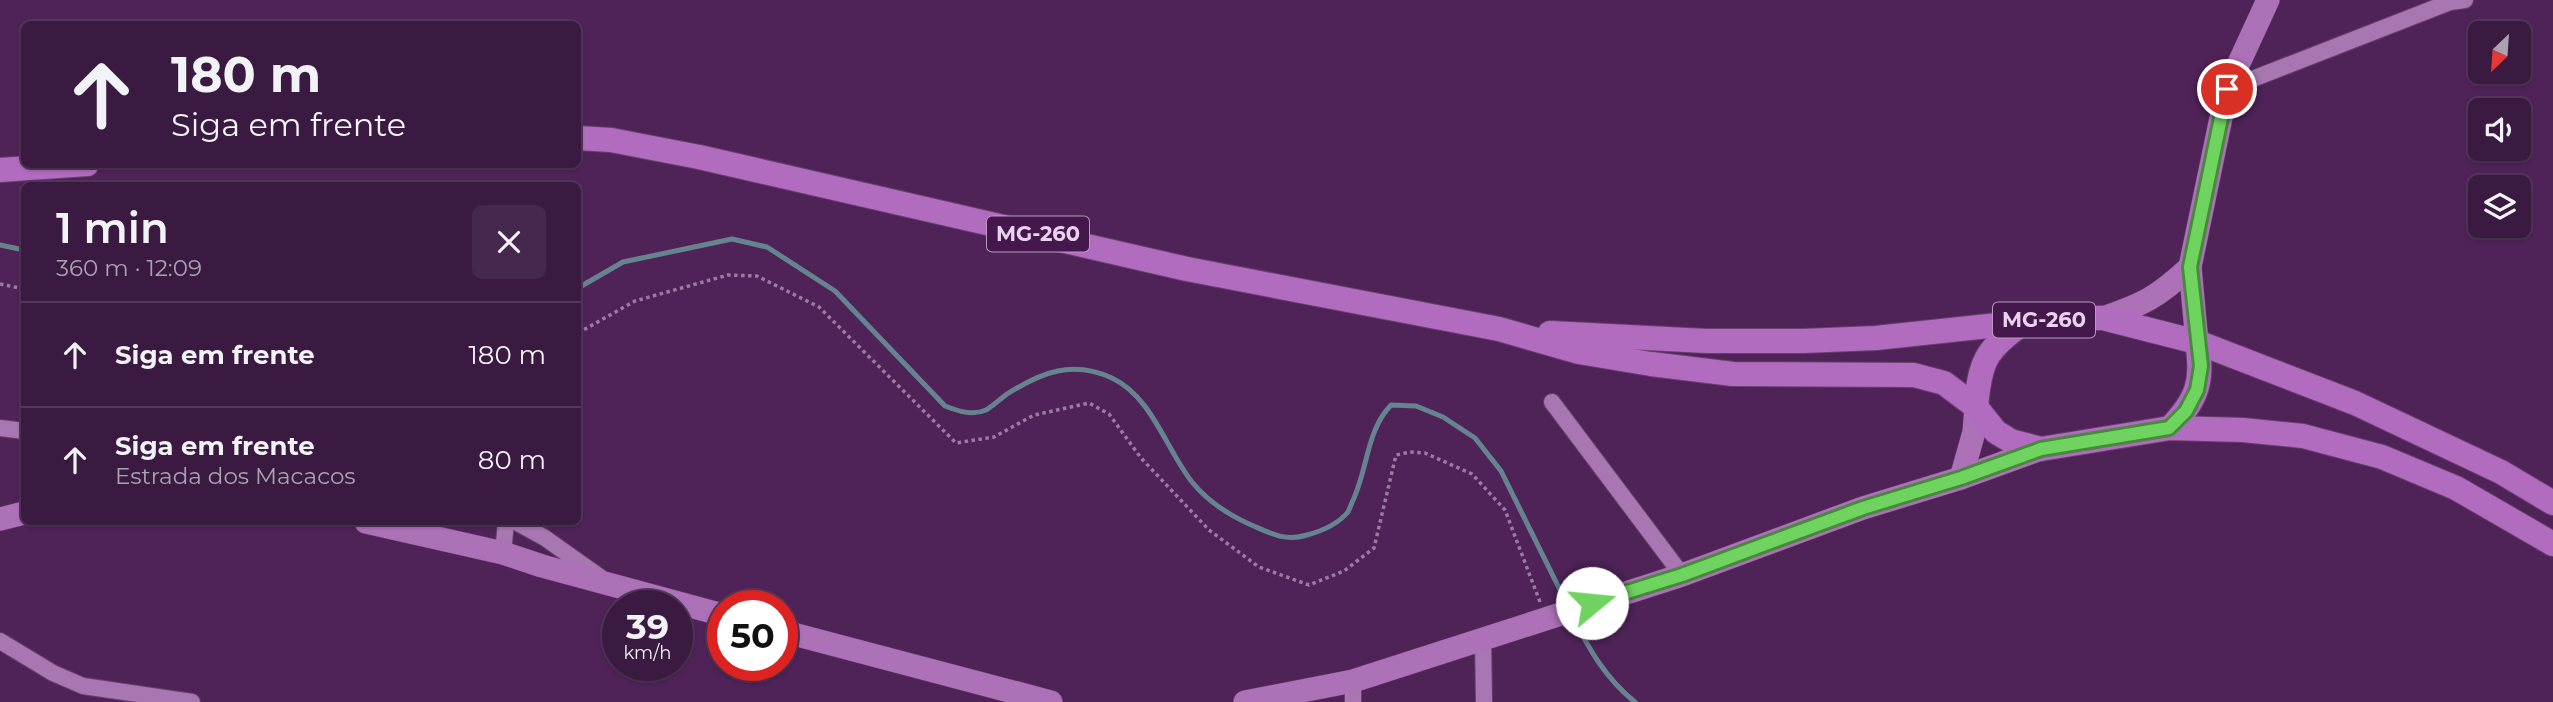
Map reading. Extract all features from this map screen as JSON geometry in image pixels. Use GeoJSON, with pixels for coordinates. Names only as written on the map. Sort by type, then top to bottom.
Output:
{"type":"FeatureCollection","features":[{"type":"Feature","properties":{"kind":"main road"},"geometry":{"type":"LineString","coordinates":[[2169,428],[2186,411],[2197,390],[2201,366],[2190,267],[2227,89],[2268,0]]}},
{"type":"Feature","properties":{"kind":"main road","name":"MG-260"},"geometry":{"type":"LineString","coordinates":[[581,138],[611,140],[699,156],[1187,269],[1499,329],[1580,352],[1733,374],[1914,375],[1944,383],[1976,407],[1996,432],[2011,441],[2041,449],[2169,428],[2243,430],[2303,436],[2382,457],[2456,488],[2553,544]]}},
{"type":"Feature","properties":{"kind":"main road"},"geometry":{"type":"LineString","coordinates":[[0,170],[29,168]]}},
{"type":"Feature","properties":{"kind":"main road"},"geometry":{"type":"LineString","coordinates":[[2103,318],[2141,305],[2167,288],[2190,267]]}},
{"type":"Feature","properties":{"kind":"main road","name":"MG-260"},"geometry":{"type":"LineString","coordinates":[[1499,329],[1706,341],[1803,341],[1876,338],[2064,317],[2103,318],[2197,342],[2355,402],[2501,472],[2553,503]]}},
{"type":"Feature","properties":{"kind":"main road"},"geometry":{"type":"LineString","coordinates":[[1961,478],[1975,432],[1979,376],[1987,355],[1998,341],[2022,323]]}},
{"type":"Feature","properties":{"kind":"main road"},"geometry":{"type":"LineString","coordinates":[[1245,702],[1353,691],[1483,638],[1682,575],[1863,508],[1961,478],[2041,449]]}},
{"type":"Feature","properties":{"kind":"main road"},"geometry":{"type":"LineString","coordinates":[[0,519],[21,514]]}},
{"type":"Feature","properties":{"kind":"main road"},"geometry":{"type":"LineString","coordinates":[[379,525],[503,553],[707,611]]}},
{"type":"Feature","properties":{"kind":"main road"},"geometry":{"type":"LineString","coordinates":[[798,635],[1051,702]]}},
{"type":"Feature","properties":{"kind":"street"},"geometry":{"type":"LineString","coordinates":[[2227,89],[2455,1]]}},
{"type":"Feature","properties":{"kind":"street"},"geometry":{"type":"LineString","coordinates":[[1552,402],[1682,575]]}},
{"type":"Feature","properties":{"kind":"street"},"geometry":{"type":"LineString","coordinates":[[0,428],[21,430]]}},
{"type":"Feature","properties":{"kind":"street"},"geometry":{"type":"LineString","coordinates":[[503,553],[506,525]]}},
{"type":"Feature","properties":{"kind":"street"},"geometry":{"type":"LineString","coordinates":[[521,525],[545,538],[613,586]]}},
{"type":"Feature","properties":{"kind":"street"},"geometry":{"type":"LineString","coordinates":[[1483,638],[1484,702]]}},
{"type":"Feature","properties":{"kind":"street"},"geometry":{"type":"LineString","coordinates":[[0,641],[84,694],[192,702]]}},
{"type":"Feature","properties":{"kind":"path"},"geometry":{"type":"LineString","coordinates":[[581,332],[635,301],[727,275],[757,276],[818,307],[956,443],[993,437],[1034,415],[1068,406],[1089,403],[1099,408],[1109,414],[1141,458],[1209,530],[1259,567],[1287,579],[1309,584],[1344,571],[1374,548],[1396,455],[1425,453],[1472,474],[1505,510],[1545,618]]}},
{"type":"Feature","properties":{"kind":"path"},"geometry":{"type":"LineString","coordinates":[[0,284],[21,288]]}},
{"type":"Feature","properties":{"kind":"waterway"},"geometry":{"type":"LineString","coordinates":[[581,286],[623,262],[732,239],[767,247],[835,291],[945,406],[955,410],[981,412],[1020,386],[1058,371],[1084,370],[1112,378],[1138,398],[1192,482],[1206,496],[1238,519],[1287,537],[1318,532],[1344,517],[1359,486],[1372,437],[1383,415],[1391,405],[1416,406],[1443,417],[1475,438],[1501,471],[1568,606]]}},
{"type":"Feature","properties":{"kind":"waterway"},"geometry":{"type":"LineString","coordinates":[[0,245],[21,249]]}},
{"type":"Feature","properties":{"kind":"waterway"},"geometry":{"type":"LineString","coordinates":[[1572,615],[1599,662],[1615,683],[1635,702]]}},
{"type":"Feature","properties":{"kind":"route"},"geometry":{"type":"LineString","coordinates":[[1592,603],[1682,575],[1863,508],[1961,478],[2041,449],[2169,428],[2186,411],[2197,390],[2201,366],[2190,267],[2227,89]]}}]}
